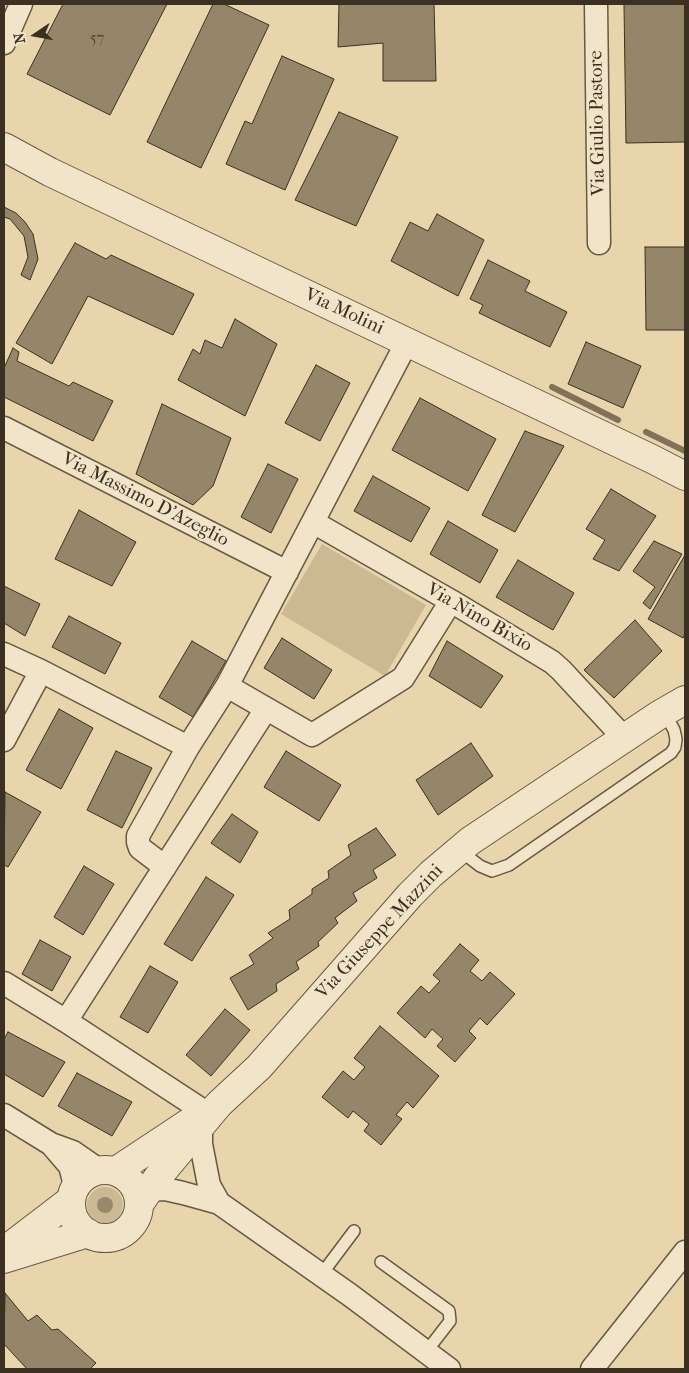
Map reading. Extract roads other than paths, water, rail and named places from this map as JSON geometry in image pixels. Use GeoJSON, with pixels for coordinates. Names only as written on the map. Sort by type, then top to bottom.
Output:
{"type":"FeatureCollection","features":[{"type":"Feature","properties":{"kind":"street"},"geometry":{"type":"LineString","coordinates":[[4,44],[21,4]]}},
{"type":"Feature","properties":{"kind":"street","name":"Via Giulio Pastore"},"geometry":{"type":"LineString","coordinates":[[596,4],[599,243]]}},
{"type":"Feature","properties":{"kind":"street","name":"Via Molini"},"geometry":{"type":"LineString","coordinates":[[4,147],[50,172],[652,458],[685,476]]}},
{"type":"Feature","properties":{"kind":"street"},"geometry":{"type":"LineString","coordinates":[[165,867],[140,848],[138,836],[188,747],[227,686],[407,342]]}},
{"type":"Feature","properties":{"kind":"street","name":"Via Massimo D'Azeglio"},"geometry":{"type":"LineString","coordinates":[[4,428],[287,572]]}},
{"type":"Feature","properties":{"kind":"street","name":"Via Nino Bixio"},"geometry":{"type":"LineString","coordinates":[[313,522],[451,601],[552,662],[625,739]]}},
{"type":"Feature","properties":{"kind":"street"},"geometry":{"type":"LineString","coordinates":[[227,686],[312,735],[403,678],[451,601]]}},
{"type":"Feature","properties":{"kind":"street"},"geometry":{"type":"LineString","coordinates":[[4,654],[188,747]]}},
{"type":"Feature","properties":{"kind":"street"},"geometry":{"type":"LineString","coordinates":[[4,740],[40,671]]}},
{"type":"Feature","properties":{"kind":"street","name":"Via Giuseppe Mazzini"},"geometry":{"type":"LineString","coordinates":[[4,1259],[88,1234],[101,1238],[116,1236],[129,1228],[137,1215],[144,1196],[208,1114],[259,1067],[431,874],[462,848],[675,706]]}},
{"type":"Feature","properties":{"kind":"street"},"geometry":{"type":"LineString","coordinates":[[66,1020],[266,709]]}},
{"type":"Feature","properties":{"kind":"street"},"geometry":{"type":"LineString","coordinates":[[4,983],[66,1020],[208,1114],[200,1144],[209,1185],[219,1203]]}},
{"type":"Feature","properties":{"kind":"street","name":"Via Giuseppe Mazzini"},"geometry":{"type":"LineString","coordinates":[[4,1251],[73,1192],[85,1175],[107,1170],[208,1114]]}},
{"type":"Feature","properties":{"kind":"street"},"geometry":{"type":"LineString","coordinates":[[4,1115],[51,1144],[73,1152],[129,1179],[137,1192],[144,1196],[165,1189],[219,1203],[449,1369]]}},
{"type":"Feature","properties":{"kind":"street"},"geometry":{"type":"LineString","coordinates":[[51,1144],[70,1166],[73,1192],[72,1213],[78,1225],[88,1234]]}},
{"type":"Feature","properties":{"kind":"street"},"geometry":{"type":"LineString","coordinates":[[592,1369],[685,1252]]}},
{"type":"Feature","properties":{"kind":"lane"},"geometry":{"type":"LineString","coordinates":[[462,848],[480,866],[492,871],[509,865],[671,753],[675,747],[676,740],[674,730],[675,706]]}},
{"type":"Feature","properties":{"kind":"lane"},"geometry":{"type":"LineString","coordinates":[[321,1275],[354,1231]]}},
{"type":"Feature","properties":{"kind":"lane"},"geometry":{"type":"LineString","coordinates":[[382,1262],[449,1311],[450,1320],[426,1352]]}},
{"type":"Feature","properties":{"kind":"waterway"},"geometry":{"type":"LineString","coordinates":[[552,387],[618,420]]}},
{"type":"Feature","properties":{"kind":"waterway"},"geometry":{"type":"LineString","coordinates":[[646,432],[685,451]]}}]}
